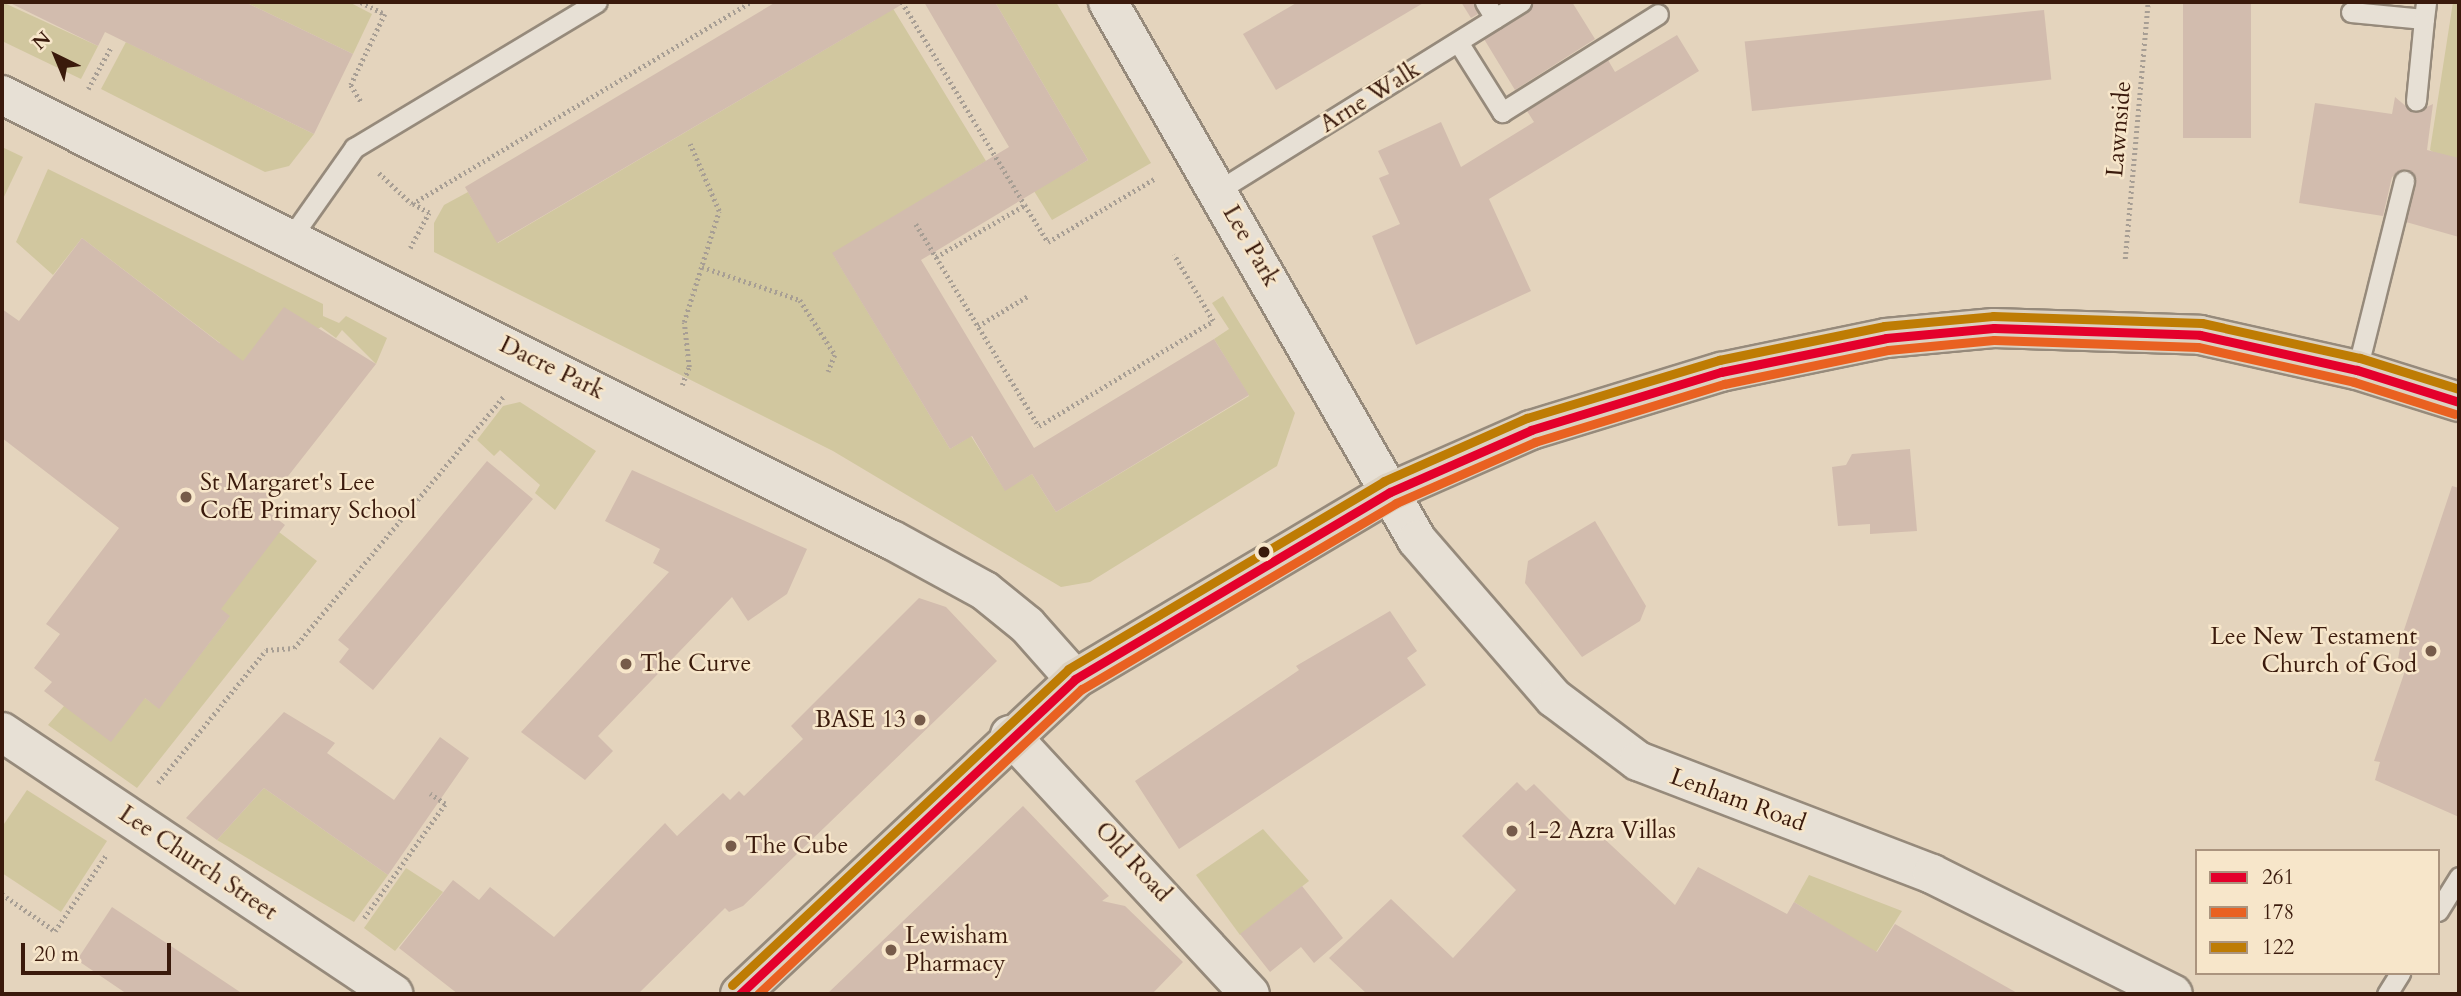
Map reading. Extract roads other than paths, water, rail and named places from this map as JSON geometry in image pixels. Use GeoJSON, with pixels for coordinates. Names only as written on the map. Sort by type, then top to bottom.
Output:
{"type":"FeatureCollection","features":[{"type":"Feature","properties":{"kind":"highway"},"geometry":{"type":"LineString","coordinates":[[740,994],[1010,735],[1075,680],[1390,492],[1531,430],[1721,372],[1886,338],[2096,327],[2200,335],[2357,370],[2459,402]]}},
{"type":"Feature","properties":{"kind":"street","name":"Lee Park"},"geometry":{"type":"LineString","coordinates":[[1108,2],[1219,190],[1390,492]]}},
{"type":"Feature","properties":{"kind":"street","name":"Dacre Park"},"geometry":{"type":"LineString","coordinates":[[2,95],[292,236],[985,591],[1027,625],[1075,680]]}},
{"type":"Feature","properties":{"kind":"street","name":"Lenham Road"},"geometry":{"type":"LineString","coordinates":[[1390,492],[1417,540],[1513,656],[1555,698],[1638,761],[1920,869],[2173,994]]}},
{"type":"Feature","properties":{"kind":"street","name":"Lee Church Street"},"geometry":{"type":"LineString","coordinates":[[2,732],[337,956],[384,992]]}},
{"type":"Feature","properties":{"kind":"street","name":"Old Road"},"geometry":{"type":"LineString","coordinates":[[1010,735],[1250,994]]}},
{"type":"Feature","properties":{"kind":"lane"},"geometry":{"type":"LineString","coordinates":[[292,236],[354,148],[378,131],[597,2]]}},
{"type":"Feature","properties":{"kind":"lane","name":"Arne Walk"},"geometry":{"type":"LineString","coordinates":[[1219,190],[1458,42],[1490,10],[1521,2]]}},
{"type":"Feature","properties":{"kind":"lane"},"geometry":{"type":"LineString","coordinates":[[2351,12],[2425,11],[2416,101]]}},
{"type":"Feature","properties":{"kind":"lane"},"geometry":{"type":"LineString","coordinates":[[1458,42],[1502,112],[1658,15]]}},
{"type":"Feature","properties":{"kind":"lane"},"geometry":{"type":"LineString","coordinates":[[2357,370],[2404,181]]}},
{"type":"Feature","properties":{"kind":"lane"},"geometry":{"type":"LineString","coordinates":[[2440,908],[2459,877]]}},
{"type":"Feature","properties":{"kind":"lane"},"geometry":{"type":"LineString","coordinates":[[2387,994],[2399,975]]}},
{"type":"Feature","properties":{"kind":"place","name":"St Margaret's Lee CofE Primary School"},"geometry":{"type":"Point","coordinates":[186,497]}},
{"type":"Feature","properties":{"kind":"place","name":"Lee New Testament Church of God"},"geometry":{"type":"Point","coordinates":[2431,651]}},
{"type":"Feature","properties":{"kind":"place","name":"The Curve"},"geometry":{"type":"Point","coordinates":[626,664]}},
{"type":"Feature","properties":{"kind":"place","name":"BASE 13"},"geometry":{"type":"Point","coordinates":[920,720]}},
{"type":"Feature","properties":{"kind":"place","name":"1-2 Azra Villas"},"geometry":{"type":"Point","coordinates":[1512,831]}},
{"type":"Feature","properties":{"kind":"place","name":"The Cube"},"geometry":{"type":"Point","coordinates":[731,846]}},
{"type":"Feature","properties":{"kind":"place","name":"Lewisham Pharmacy"},"geometry":{"type":"Point","coordinates":[891,950]}}]}
